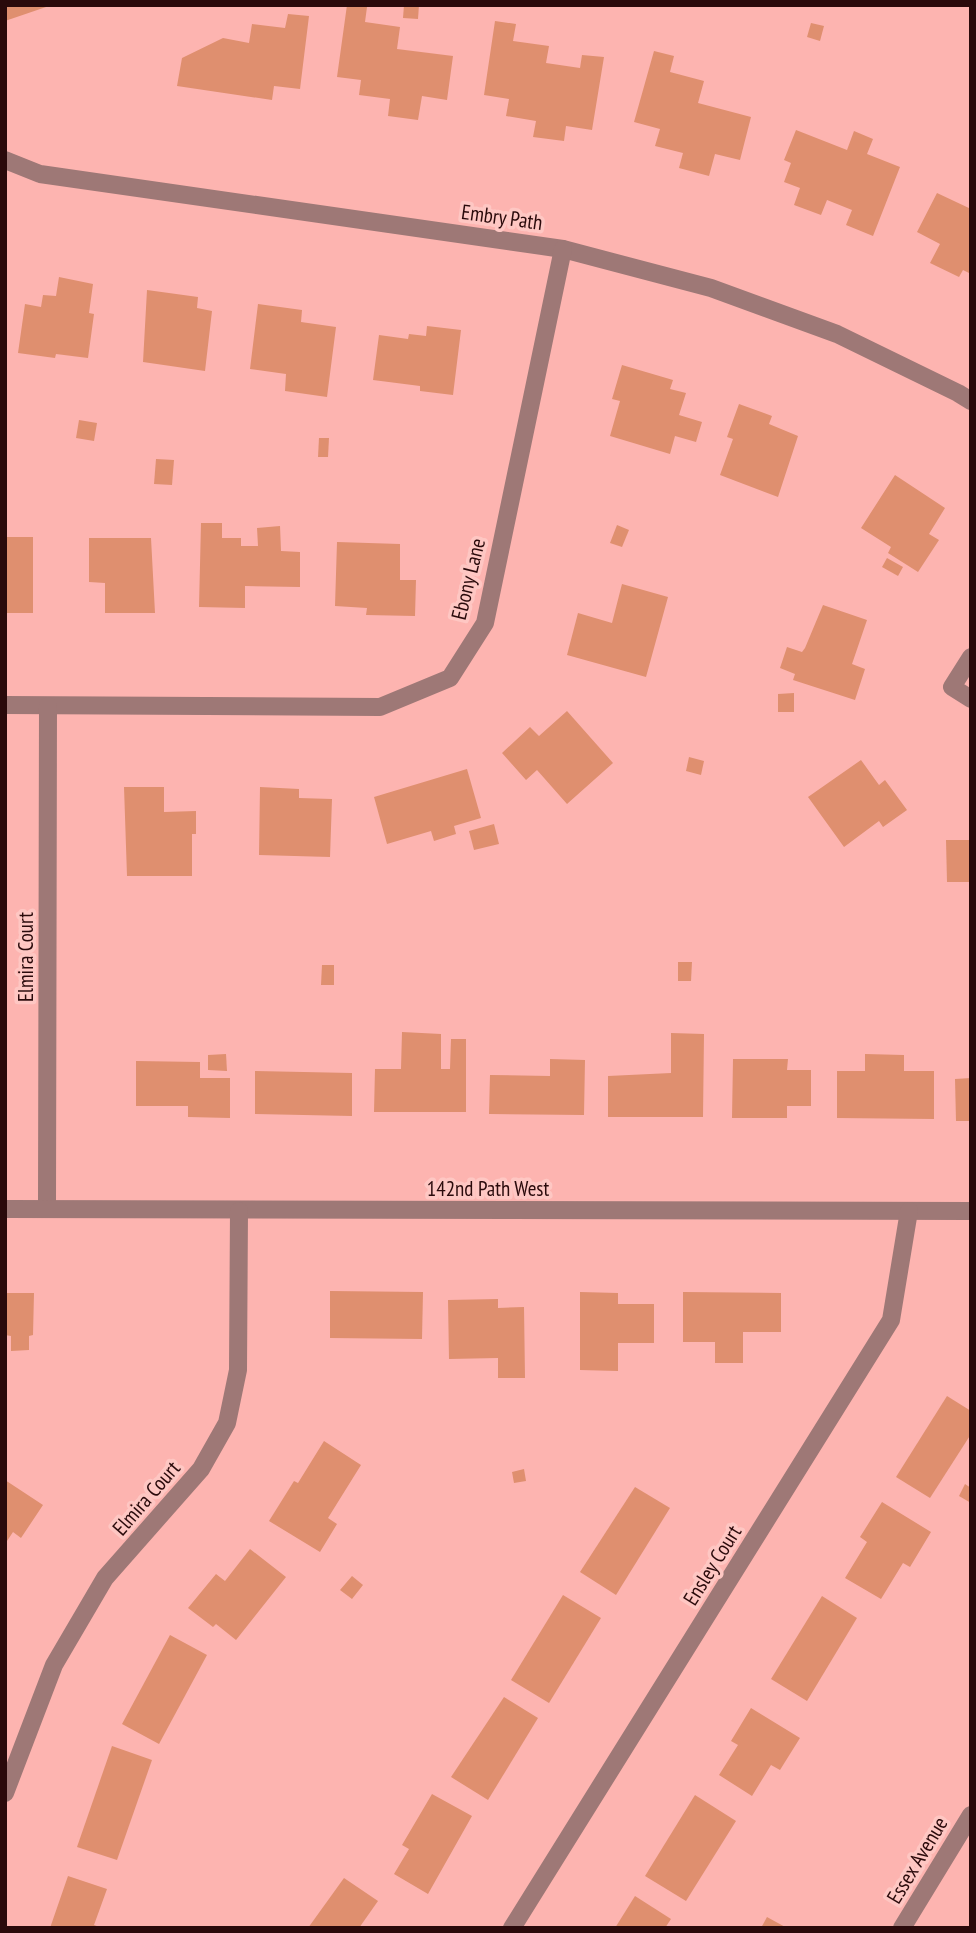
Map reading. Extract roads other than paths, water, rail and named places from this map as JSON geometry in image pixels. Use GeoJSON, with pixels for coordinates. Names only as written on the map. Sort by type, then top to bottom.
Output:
{"type":"FeatureCollection","features":[{"type":"Feature","properties":{"kind":"street","name":"Embry Path"},"geometry":{"type":"LineString","coordinates":[[5,160],[40,174],[563,249],[711,288],[825,330],[971,401]]}},
{"type":"Feature","properties":{"kind":"street","name":"Ebony Lane"},"geometry":{"type":"LineString","coordinates":[[5,705],[380,707],[450,678],[485,623],[563,249]]}},
{"type":"Feature","properties":{"kind":"street"},"geometry":{"type":"LineString","coordinates":[[971,657],[951,687],[971,699]]}},
{"type":"Feature","properties":{"kind":"street","name":"Elmira Court"},"geometry":{"type":"LineString","coordinates":[[47,1208],[48,706]]}},
{"type":"Feature","properties":{"kind":"street","name":"142nd Path West"},"geometry":{"type":"LineString","coordinates":[[5,1209],[971,1210]]}},
{"type":"Feature","properties":{"kind":"street","name":"Elmira Court"},"geometry":{"type":"LineString","coordinates":[[5,1793],[54,1665],[105,1578],[201,1469],[227,1423],[238,1370],[239,1210]]}},
{"type":"Feature","properties":{"kind":"street","name":"Ensley Court"},"geometry":{"type":"LineString","coordinates":[[512,1928],[891,1320],[909,1211]]}},
{"type":"Feature","properties":{"kind":"street","name":"Essex Avenue"},"geometry":{"type":"LineString","coordinates":[[902,1928],[971,1815]]}}]}
